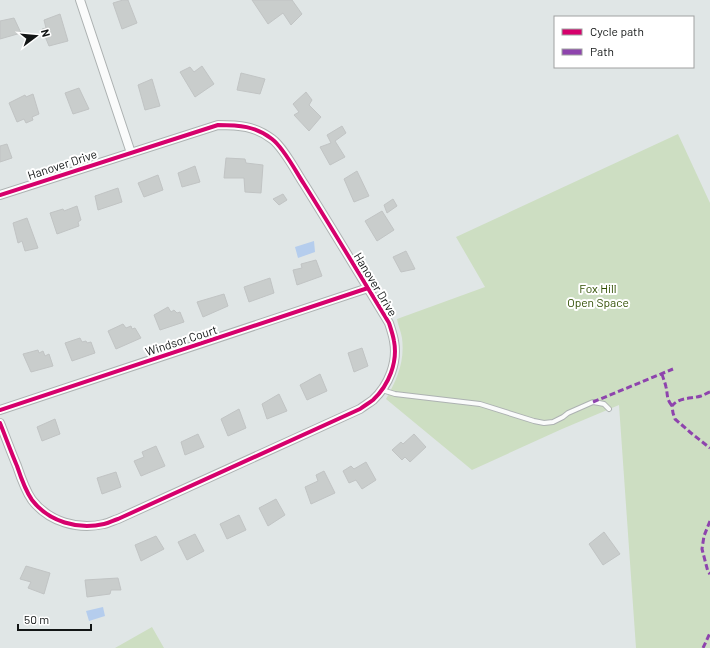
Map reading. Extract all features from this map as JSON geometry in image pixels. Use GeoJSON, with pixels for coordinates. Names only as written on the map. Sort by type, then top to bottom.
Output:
{"type":"FeatureCollection","features":[{"type":"Feature","properties":{"kind":"street"},"geometry":{"type":"LineString","coordinates":[[80,0],[130,152]]}},
{"type":"Feature","properties":{"kind":"street","name":"Hanover Drive"},"geometry":{"type":"LineString","coordinates":[[0,195],[218,125],[246,126],[259,131],[273,140],[285,154],[389,323],[394,341],[395,358],[392,372],[382,390],[360,409],[104,524],[86,526],[68,524],[55,520],[43,512],[32,500],[23,482],[0,423]]}},
{"type":"Feature","properties":{"kind":"street","name":"Windsor Court"},"geometry":{"type":"LineString","coordinates":[[0,410],[368,288]]}},
{"type":"Feature","properties":{"kind":"lane"},"geometry":{"type":"LineString","coordinates":[[382,390],[395,394],[480,404],[544,423],[553,422],[568,413],[593,402],[604,404],[609,409]]}},
{"type":"Feature","properties":{"kind":"green space","name":"Fox Hill Open Space"},"geometry":{"type":"Polygon","coordinates":[[[678,134],[710,203],[710,648],[636,648],[619,405],[472,470],[386,399],[397,377],[401,363],[403,347],[397,319],[485,287],[456,237],[678,134]]]}},
{"type":"Feature","properties":{"kind":"green space"},"geometry":{"type":"Polygon","coordinates":[[[152,627],[164,648],[115,648],[152,627]]]}},
{"type":"Feature","properties":{"kind":"water"},"geometry":{"type":"Polygon","coordinates":[[[314,241],[315,252],[298,258],[295,247],[314,241]]]}},
{"type":"Feature","properties":{"kind":"water"},"geometry":{"type":"Polygon","coordinates":[[[103,607],[105,616],[89,621],[86,611],[103,607]]]}},
{"type":"Feature","properties":{"kind":"building"},"geometry":{"type":"Polygon","coordinates":[[[128,0],[137,23],[122,29],[113,3],[128,0]]]}},
{"type":"Feature","properties":{"kind":"building"},"geometry":{"type":"Polygon","coordinates":[[[252,0],[292,0],[302,14],[291,25],[283,13],[268,24],[252,0]]]}},
{"type":"Feature","properties":{"kind":"building"},"geometry":{"type":"Polygon","coordinates":[[[60,14],[68,41],[49,46],[42,29],[46,28],[44,20],[60,14]]]}},
{"type":"Feature","properties":{"kind":"building"},"geometry":{"type":"Polygon","coordinates":[[[14,18],[21,33],[0,39],[0,21],[14,18]]]}},
{"type":"Feature","properties":{"kind":"building"},"geometry":{"type":"Polygon","coordinates":[[[202,66],[214,84],[195,97],[180,72],[190,67],[194,72],[202,66]]]}},
{"type":"Feature","properties":{"kind":"building"},"geometry":{"type":"Polygon","coordinates":[[[241,73],[265,79],[260,94],[237,90],[241,73]]]}},
{"type":"Feature","properties":{"kind":"building"},"geometry":{"type":"Polygon","coordinates":[[[152,79],[160,106],[145,110],[138,85],[152,79]]]}},
{"type":"Feature","properties":{"kind":"building"},"geometry":{"type":"Polygon","coordinates":[[[79,88],[89,109],[73,114],[65,93],[79,88]]]}},
{"type":"Feature","properties":{"kind":"building"},"geometry":{"type":"Polygon","coordinates":[[[306,92],[312,100],[309,105],[321,117],[309,131],[294,115],[299,112],[293,104],[306,92]]]}},
{"type":"Feature","properties":{"kind":"building"},"geometry":{"type":"Polygon","coordinates":[[[33,94],[39,114],[32,117],[33,120],[26,123],[24,119],[17,122],[9,103],[25,95],[26,97],[33,94]]]}},
{"type":"Feature","properties":{"kind":"building"},"geometry":{"type":"Polygon","coordinates":[[[342,126],[346,133],[335,141],[345,157],[330,165],[320,147],[331,143],[327,135],[342,126]]]}},
{"type":"Feature","properties":{"kind":"building"},"geometry":{"type":"Polygon","coordinates":[[[7,144],[12,158],[0,162],[0,146],[7,144]]]}},
{"type":"Feature","properties":{"kind":"building"},"geometry":{"type":"Polygon","coordinates":[[[226,158],[245,159],[246,163],[263,165],[261,193],[245,192],[244,178],[224,178],[226,158]]]}},
{"type":"Feature","properties":{"kind":"building"},"geometry":{"type":"Polygon","coordinates":[[[195,166],[200,182],[182,187],[178,173],[195,166]]]}},
{"type":"Feature","properties":{"kind":"building"},"geometry":{"type":"Polygon","coordinates":[[[357,171],[369,196],[354,202],[344,179],[357,171]]]}},
{"type":"Feature","properties":{"kind":"building"},"geometry":{"type":"Polygon","coordinates":[[[158,175],[163,190],[144,197],[138,183],[158,175]]]}},
{"type":"Feature","properties":{"kind":"building"},"geometry":{"type":"Polygon","coordinates":[[[118,188],[122,202],[98,210],[95,196],[118,188]]]}},
{"type":"Feature","properties":{"kind":"building"},"geometry":{"type":"Polygon","coordinates":[[[283,194],[287,200],[279,205],[273,199],[283,194]]]}},
{"type":"Feature","properties":{"kind":"building"},"geometry":{"type":"Polygon","coordinates":[[[393,199],[397,206],[387,213],[384,205],[393,199]]]}},
{"type":"Feature","properties":{"kind":"building"},"geometry":{"type":"Polygon","coordinates":[[[77,206],[81,220],[78,222],[79,226],[57,234],[50,213],[63,209],[64,211],[77,206]]]}},
{"type":"Feature","properties":{"kind":"building"},"geometry":{"type":"Polygon","coordinates":[[[382,211],[394,230],[377,241],[365,221],[382,211]]]}},
{"type":"Feature","properties":{"kind":"building"},"geometry":{"type":"Polygon","coordinates":[[[27,218],[38,248],[25,251],[22,241],[18,243],[13,223],[27,218]]]}},
{"type":"Feature","properties":{"kind":"building"},"geometry":{"type":"Polygon","coordinates":[[[406,251],[415,269],[401,272],[393,257],[406,251]]]}},
{"type":"Feature","properties":{"kind":"building"},"geometry":{"type":"Polygon","coordinates":[[[316,260],[322,276],[297,285],[293,270],[302,268],[301,264],[316,260]]]}},
{"type":"Feature","properties":{"kind":"building"},"geometry":{"type":"Polygon","coordinates":[[[270,278],[274,293],[249,302],[244,287],[270,278]]]}},
{"type":"Feature","properties":{"kind":"building"},"geometry":{"type":"Polygon","coordinates":[[[224,294],[228,306],[203,317],[197,302],[224,294]]]}},
{"type":"Feature","properties":{"kind":"building"},"geometry":{"type":"Polygon","coordinates":[[[168,307],[171,312],[174,310],[177,313],[180,312],[184,322],[160,330],[154,315],[168,307]]]}},
{"type":"Feature","properties":{"kind":"building"},"geometry":{"type":"Polygon","coordinates":[[[123,324],[126,328],[131,326],[132,329],[135,328],[141,338],[116,349],[108,331],[123,324]]]}},
{"type":"Feature","properties":{"kind":"building"},"geometry":{"type":"Polygon","coordinates":[[[80,338],[82,342],[91,342],[95,353],[72,361],[65,343],[80,338]]]}},
{"type":"Feature","properties":{"kind":"building"},"geometry":{"type":"Polygon","coordinates":[[[362,348],[368,366],[354,372],[348,353],[362,348]]]}},
{"type":"Feature","properties":{"kind":"building"},"geometry":{"type":"Polygon","coordinates":[[[38,350],[39,353],[43,351],[45,356],[49,354],[53,366],[31,372],[23,354],[38,350]]]}},
{"type":"Feature","properties":{"kind":"building"},"geometry":{"type":"Polygon","coordinates":[[[320,374],[327,391],[307,400],[300,385],[320,374]]]}},
{"type":"Feature","properties":{"kind":"building"},"geometry":{"type":"Polygon","coordinates":[[[279,394],[287,411],[267,419],[262,404],[279,394]]]}},
{"type":"Feature","properties":{"kind":"building"},"geometry":{"type":"Polygon","coordinates":[[[239,409],[246,428],[228,436],[221,419],[239,409]]]}},
{"type":"Feature","properties":{"kind":"building"},"geometry":{"type":"Polygon","coordinates":[[[55,419],[60,434],[42,441],[37,427],[55,419]]]}},
{"type":"Feature","properties":{"kind":"building"},"geometry":{"type":"Polygon","coordinates":[[[198,434],[204,447],[185,455],[181,442],[198,434]]]}},
{"type":"Feature","properties":{"kind":"building"},"geometry":{"type":"Polygon","coordinates":[[[414,434],[426,447],[410,462],[405,457],[402,460],[392,450],[401,442],[403,444],[414,434]]]}},
{"type":"Feature","properties":{"kind":"building"},"geometry":{"type":"Polygon","coordinates":[[[156,446],[165,466],[141,476],[134,461],[144,457],[142,452],[156,446]]]}},
{"type":"Feature","properties":{"kind":"building"},"geometry":{"type":"Polygon","coordinates":[[[366,462],[376,480],[362,489],[356,480],[349,483],[343,471],[351,466],[354,469],[366,462]]]}},
{"type":"Feature","properties":{"kind":"building"},"geometry":{"type":"Polygon","coordinates":[[[324,471],[335,493],[311,504],[305,487],[318,481],[316,475],[324,471]]]}},
{"type":"Feature","properties":{"kind":"building"},"geometry":{"type":"Polygon","coordinates":[[[116,472],[121,487],[102,494],[97,478],[116,472]]]}},
{"type":"Feature","properties":{"kind":"building"},"geometry":{"type":"Polygon","coordinates":[[[276,499],[285,515],[268,526],[259,508],[276,499]]]}},
{"type":"Feature","properties":{"kind":"building"},"geometry":{"type":"Polygon","coordinates":[[[239,515],[246,530],[227,539],[220,524],[239,515]]]}},
{"type":"Feature","properties":{"kind":"building"},"geometry":{"type":"Polygon","coordinates":[[[604,532],[620,554],[603,565],[589,544],[604,532]]]}},
{"type":"Feature","properties":{"kind":"building"},"geometry":{"type":"Polygon","coordinates":[[[195,534],[204,551],[187,560],[178,542],[195,534]]]}},
{"type":"Feature","properties":{"kind":"building"},"geometry":{"type":"Polygon","coordinates":[[[156,536],[164,549],[141,561],[135,545],[156,536]]]}},
{"type":"Feature","properties":{"kind":"building"},"geometry":{"type":"Polygon","coordinates":[[[26,566],[50,573],[44,594],[28,588],[31,582],[20,579],[26,566]]]}},
{"type":"Feature","properties":{"kind":"building"},"geometry":{"type":"Polygon","coordinates":[[[118,578],[121,590],[111,590],[110,594],[87,597],[85,580],[118,578]]]}},
{"type":"Feature","properties":{"kind":"marked path"},"geometry":{"type":"LineString","coordinates":[[593,402],[673,369]]}},
{"type":"Feature","properties":{"kind":"marked path"},"geometry":{"type":"LineString","coordinates":[[662,374],[666,385],[668,399],[672,406]]}},
{"type":"Feature","properties":{"kind":"marked path"},"geometry":{"type":"LineString","coordinates":[[710,392],[701,396],[678,401],[672,406],[675,419],[710,448]]}},
{"type":"Feature","properties":{"kind":"marked path"},"geometry":{"type":"LineString","coordinates":[[710,521],[704,536],[702,549],[708,572],[710,574]]}},
{"type":"Feature","properties":{"kind":"marked path"},"geometry":{"type":"LineString","coordinates":[[703,648],[710,633]]}},
{"type":"Feature","properties":{"kind":"cycle path"},"geometry":{"type":"LineString","coordinates":[[0,195],[218,125],[240,126],[259,131],[272,139],[290,160],[389,323],[395,349],[395,357],[391,373],[384,387],[373,400],[360,409],[118,519],[94,526],[74,525],[55,519],[39,508],[25,488],[0,423]]}},
{"type":"Feature","properties":{"kind":"cycle path"},"geometry":{"type":"LineString","coordinates":[[0,410],[368,288]]}}]}
